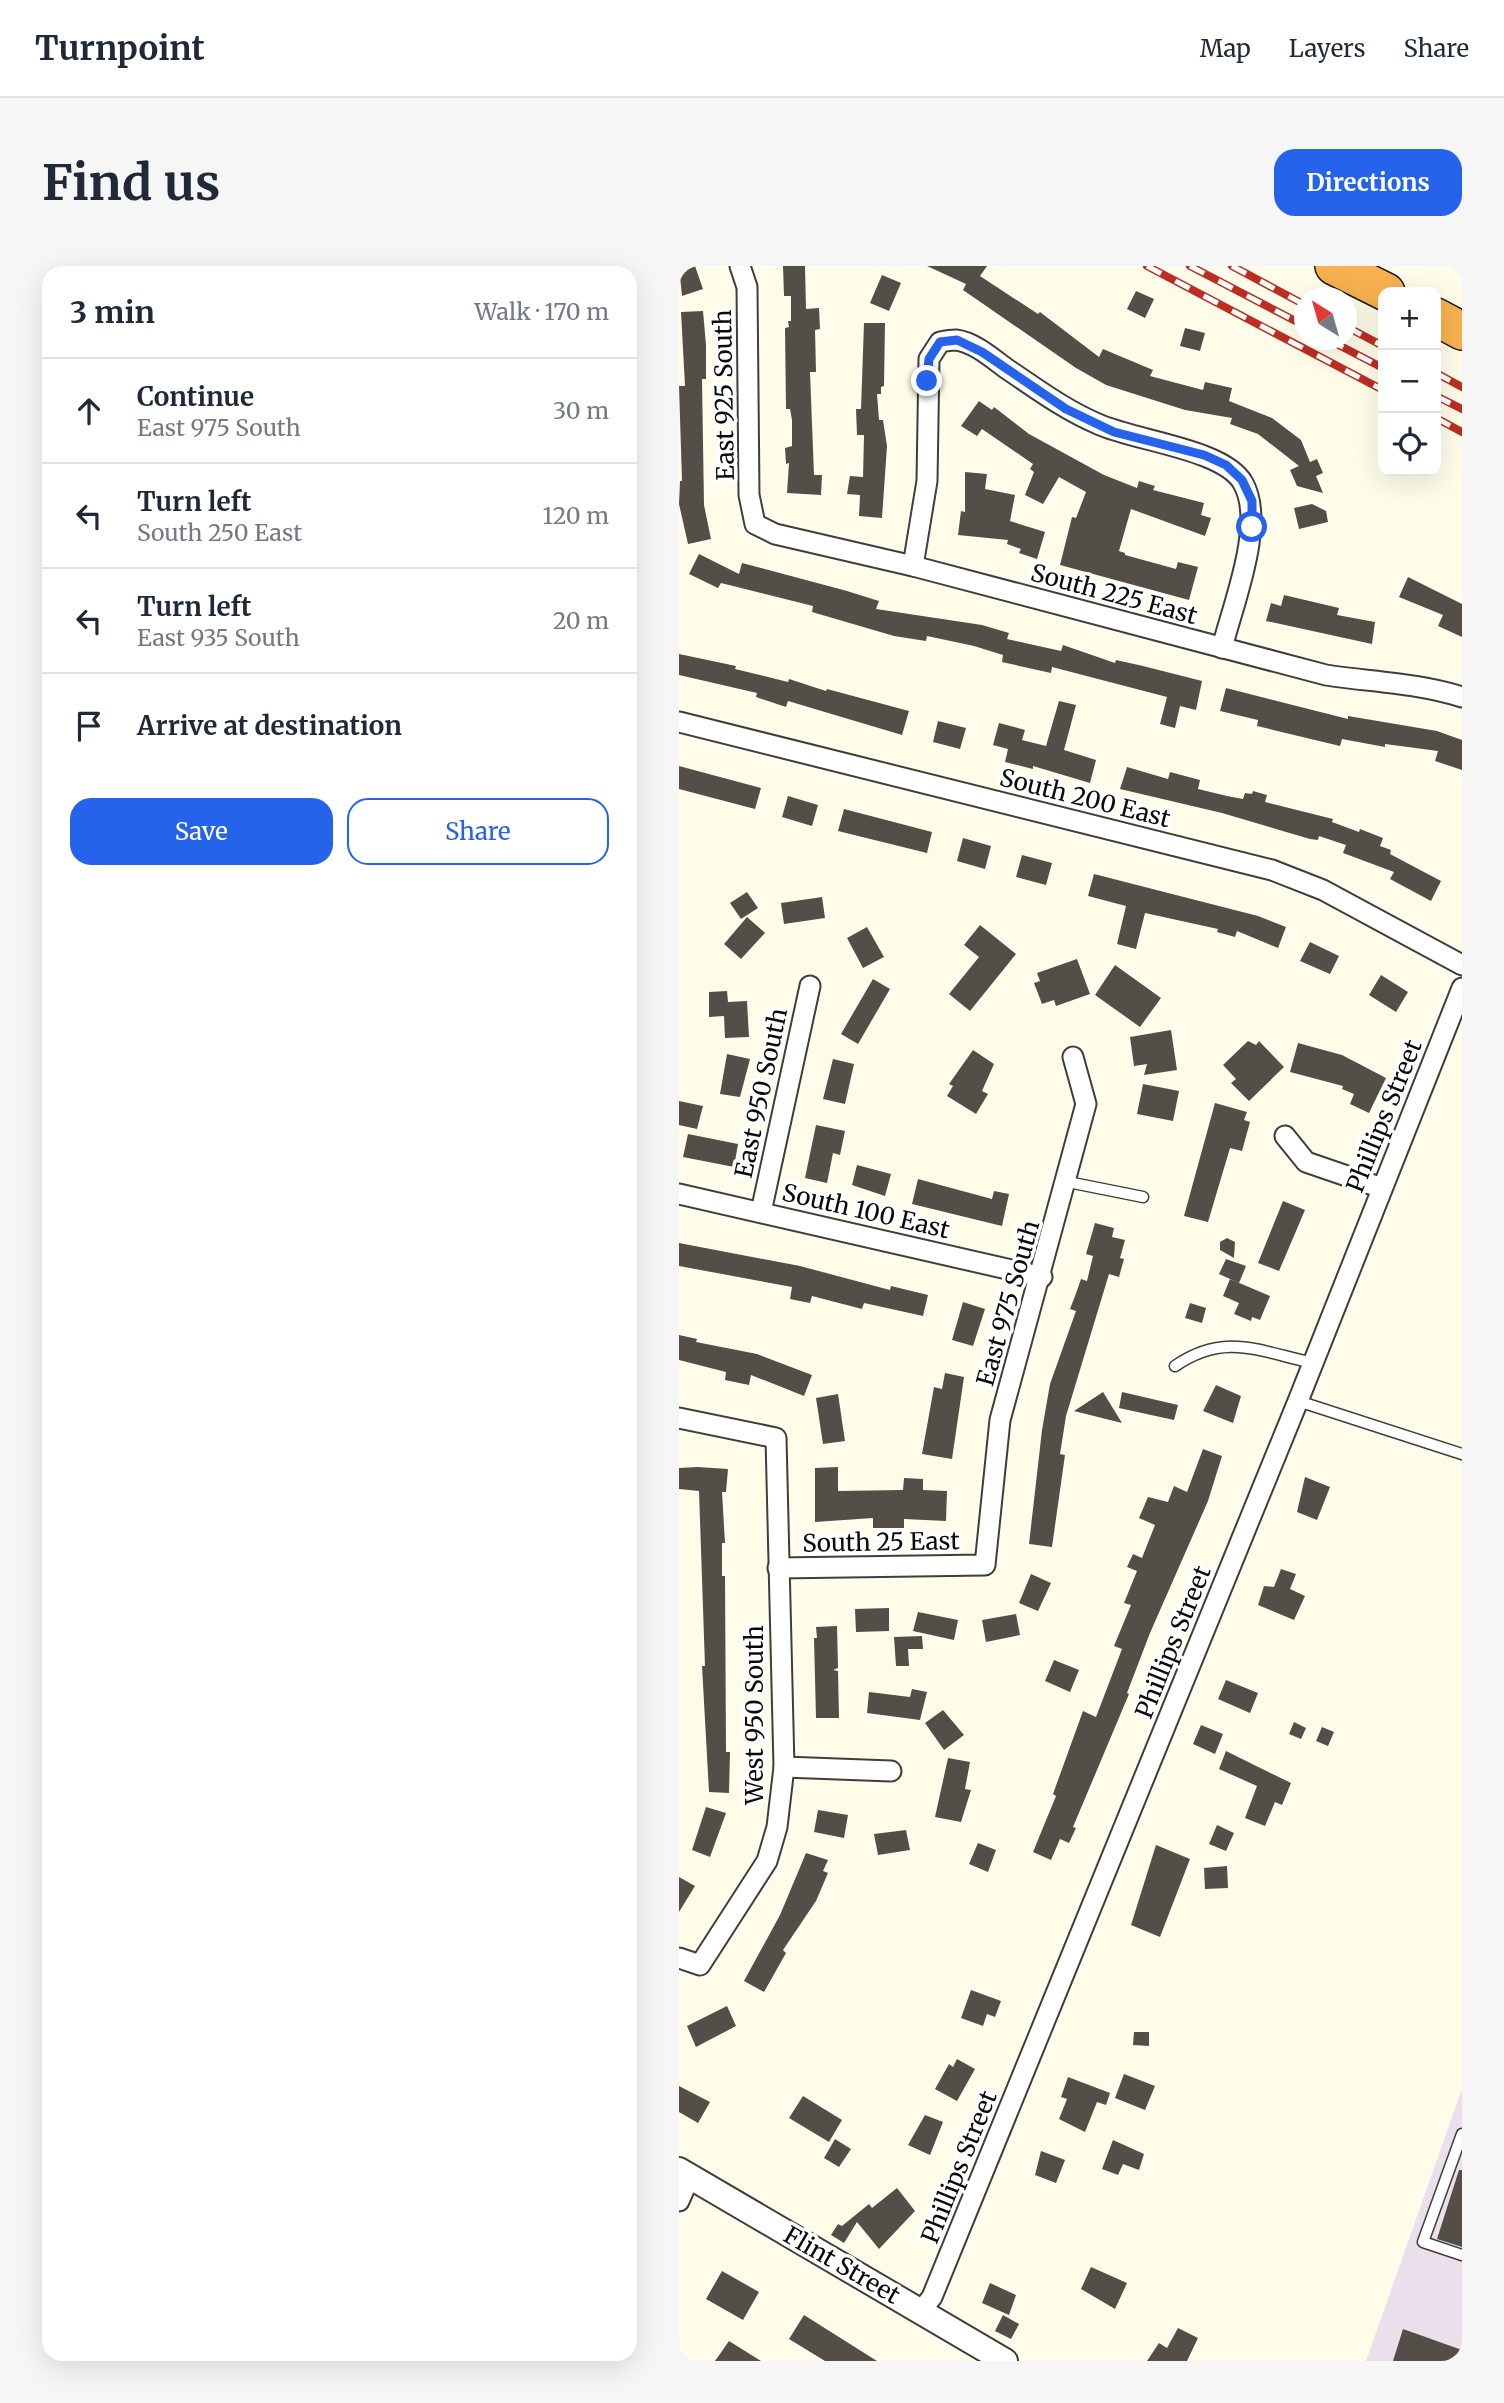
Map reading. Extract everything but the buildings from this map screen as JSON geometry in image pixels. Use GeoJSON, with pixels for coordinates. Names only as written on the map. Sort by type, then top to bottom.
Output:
{"type":"FeatureCollection","features":[{"type":"Feature","properties":{"kind":"highway"},"geometry":{"type":"LineString","coordinates":[[1334,266],[1378,288]]}},
{"type":"Feature","properties":{"kind":"highway"},"geometry":{"type":"LineString","coordinates":[[1441,320],[1462,331]]}},
{"type":"Feature","properties":{"kind":"street","name":"East 925 South"},"geometry":{"type":"LineString","coordinates":[[740,266],[747,286],[750,495],[755,524]]}},
{"type":"Feature","properties":{"kind":"street"},"geometry":{"type":"LineString","coordinates":[[913,566],[927,481],[929,359],[940,342],[957,340],[982,352],[1083,418],[1125,436],[1204,455],[1226,465],[1242,480],[1252,501],[1252,527],[1222,648]]}},
{"type":"Feature","properties":{"kind":"street","name":"South 225 East"},"geometry":{"type":"LineString","coordinates":[[755,524],[775,534],[913,566],[1326,675],[1374,683],[1421,685],[1462,697]]}},
{"type":"Feature","properties":{"kind":"street","name":"South 200 East"},"geometry":{"type":"LineString","coordinates":[[679,722],[1272,870],[1323,890],[1462,965]]}},
{"type":"Feature","properties":{"kind":"street","name":"East 950 South"},"geometry":{"type":"LineString","coordinates":[[761,1212],[810,986]]}},
{"type":"Feature","properties":{"kind":"street","name":"Phillips Street"},"geometry":{"type":"LineString","coordinates":[[921,2311],[932,2297],[1298,1401],[1462,988]]}},
{"type":"Feature","properties":{"kind":"street","name":"East 975 South"},"geometry":{"type":"LineString","coordinates":[[985,1565],[1000,1420],[1042,1277],[1086,1104],[1073,1057]]}},
{"type":"Feature","properties":{"kind":"street"},"geometry":{"type":"LineString","coordinates":[[1285,1136],[1306,1162],[1382,1188]]}},
{"type":"Feature","properties":{"kind":"street","name":"South 100 East"},"geometry":{"type":"LineString","coordinates":[[679,1194],[1042,1277]]}},
{"type":"Feature","properties":{"kind":"street","name":"West 950 South"},"geometry":{"type":"LineString","coordinates":[[679,1418],[776,1438],[783,1767],[777,1827],[767,1861],[700,1965],[679,1958]]}},
{"type":"Feature","properties":{"kind":"street","name":"South 25 East"},"geometry":{"type":"LineString","coordinates":[[778,1568],[985,1565]]}},
{"type":"Feature","properties":{"kind":"street"},"geometry":{"type":"LineString","coordinates":[[783,1767],[891,1771]]}},
{"type":"Feature","properties":{"kind":"street"},"geometry":{"type":"LineString","coordinates":[[679,2201],[684,2173]]}},
{"type":"Feature","properties":{"kind":"street","name":"Flint Street"},"geometry":{"type":"LineString","coordinates":[[684,2173],[1005,2361]]}},
{"type":"Feature","properties":{"kind":"lane"},"geometry":{"type":"LineString","coordinates":[[1067,1182],[1143,1198]]}},
{"type":"Feature","properties":{"kind":"lane"},"geometry":{"type":"LineString","coordinates":[[1175,1366],[1197,1352],[1228,1344],[1313,1363]]}},
{"type":"Feature","properties":{"kind":"lane"},"geometry":{"type":"LineString","coordinates":[[1298,1401],[1462,1454]]}},
{"type":"Feature","properties":{"kind":"lane"},"geometry":{"type":"LineString","coordinates":[[1462,2134],[1423,2242],[1462,2255]]}},
{"type":"Feature","properties":{"kind":"shaded area"},"geometry":{"type":"Polygon","coordinates":[[[1462,2089],[1462,2361],[1366,2361],[1462,2089]]]}},
{"type":"Feature","properties":{"kind":"railway"},"geometry":{"type":"LineString","coordinates":[[1147,266],[1378,387]]}},
{"type":"Feature","properties":{"kind":"railway"},"geometry":{"type":"LineString","coordinates":[[1190,266],[1294,320]]}},
{"type":"Feature","properties":{"kind":"railway"},"geometry":{"type":"LineString","coordinates":[[1232,266],[1294,299]]}},
{"type":"Feature","properties":{"kind":"railway"},"geometry":{"type":"LineString","coordinates":[[1357,332],[1378,343]]}},
{"type":"Feature","properties":{"kind":"railway"},"geometry":{"type":"LineString","coordinates":[[1348,350],[1378,365]]}},
{"type":"Feature","properties":{"kind":"railway"},"geometry":{"type":"LineString","coordinates":[[1441,376],[1462,387]]}},
{"type":"Feature","properties":{"kind":"railway"},"geometry":{"type":"LineString","coordinates":[[1441,398],[1462,409]]}},
{"type":"Feature","properties":{"kind":"railway"},"geometry":{"type":"LineString","coordinates":[[1441,421],[1462,432]]}},
{"type":"Feature","properties":{"kind":"route"},"geometry":{"type":"LineString","coordinates":[[927,381],[929,359],[940,342],[957,340],[982,352],[1083,418],[1125,436],[1204,455],[1226,465],[1242,480],[1252,501],[1252,527]]}}]}
